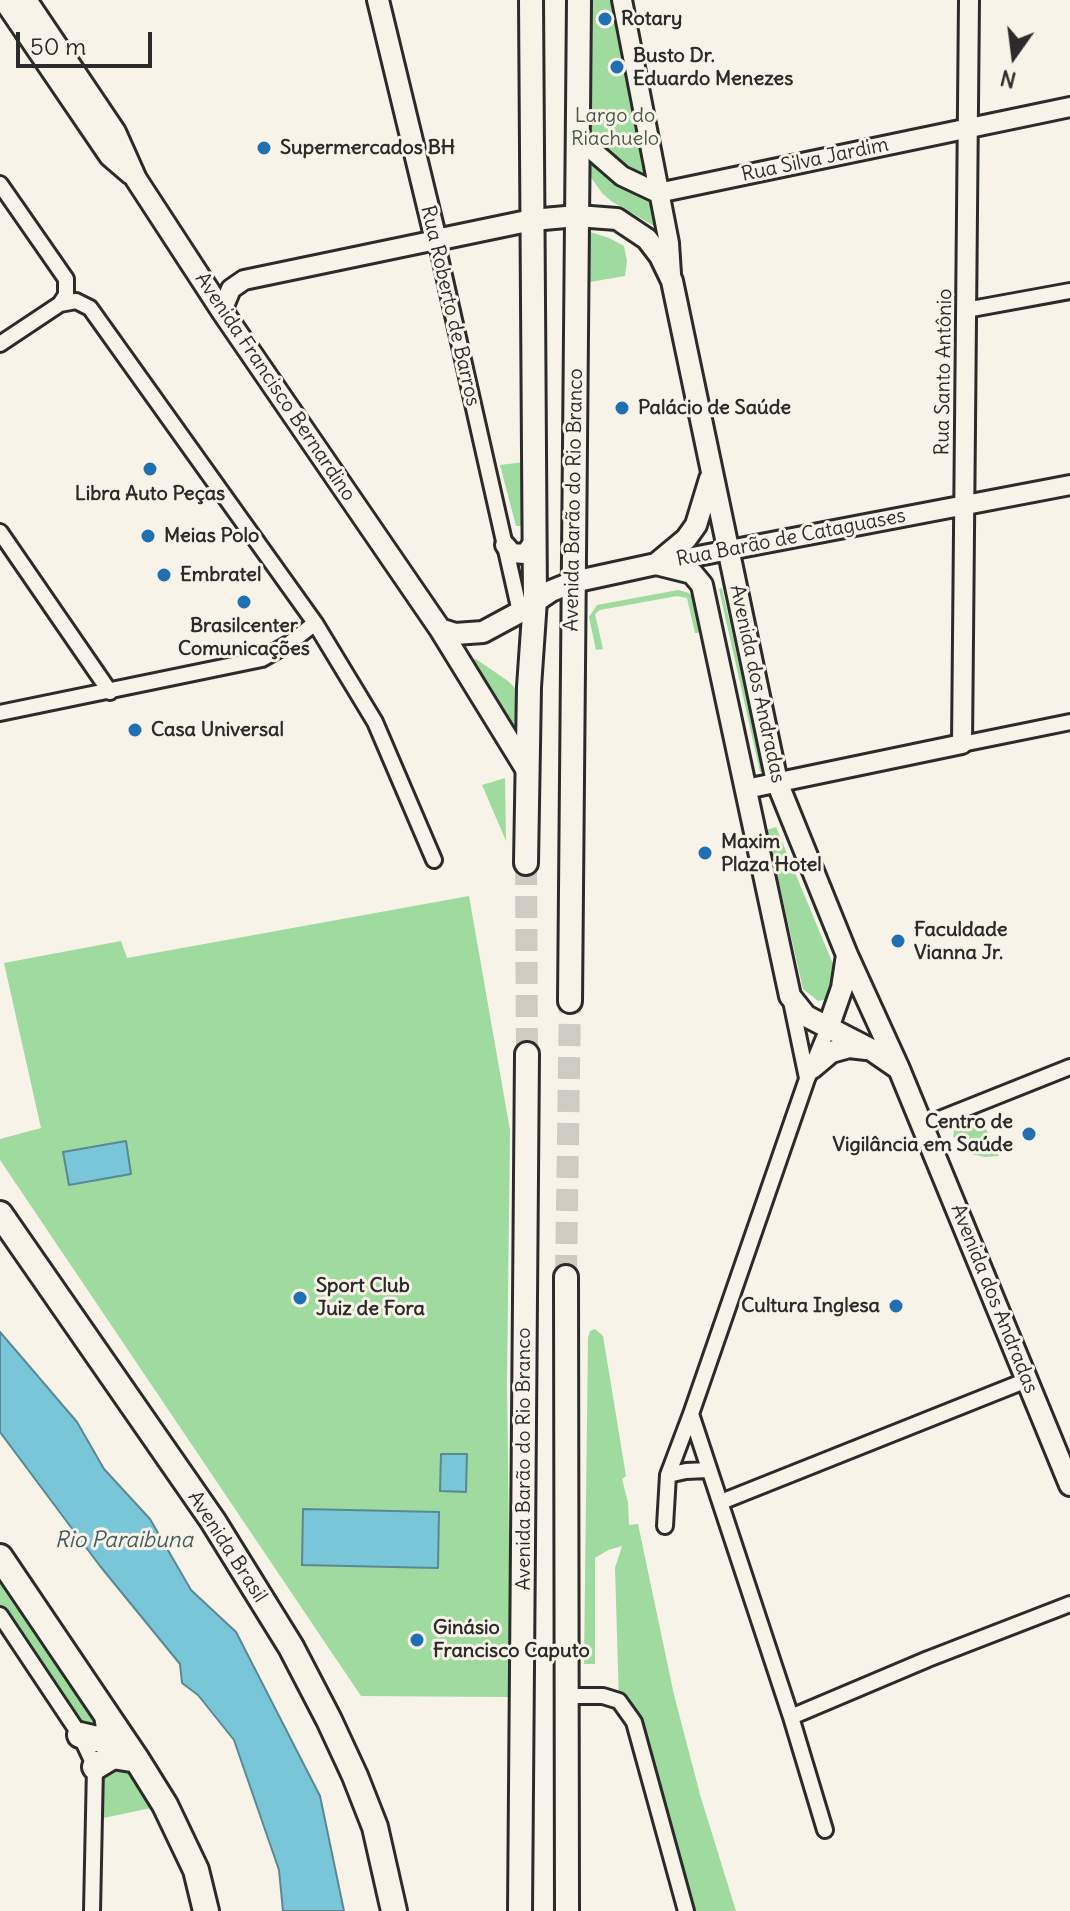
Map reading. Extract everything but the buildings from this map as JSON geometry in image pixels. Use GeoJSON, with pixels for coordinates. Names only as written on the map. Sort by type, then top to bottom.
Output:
{"type":"FeatureCollection","features":[{"type":"Feature","properties":{"kind":"highway","name":"Avenida Brasil"},"geometry":{"type":"LineString","coordinates":[[0,1214],[213,1521],[291,1647],[329,1720],[375,1827],[394,1911]]}},
{"type":"Feature","properties":{"kind":"highway"},"geometry":{"type":"LineString","coordinates":[[0,1557],[167,1809],[196,1870],[206,1911]]}},
{"type":"Feature","properties":{"kind":"highway"},"geometry":{"type":"LineString","coordinates":[[107,1716],[109,1727],[105,1736],[88,1737],[95,1767],[113,1756],[137,1760]]}},
{"type":"Feature","properties":{"kind":"main road"},"geometry":{"type":"LineString","coordinates":[[4,0],[110,156],[136,179]]}},
{"type":"Feature","properties":{"kind":"main road","name":"Avenida Francisco Bernardino"},"geometry":{"type":"LineString","coordinates":[[26,0],[115,132],[136,179],[222,311],[440,629],[528,772]]}},
{"type":"Feature","properties":{"kind":"main road","name":"Rua Roberto de Barros"},"geometry":{"type":"LineString","coordinates":[[378,0],[436,240]]}},
{"type":"Feature","properties":{"kind":"main road","name":"Avenida Barão do Rio Branco"},"geometry":{"type":"LineString","coordinates":[[526,863],[527,606],[534,542],[531,0]]}},
{"type":"Feature","properties":{"kind":"main road","name":"Avenida Barão do Rio Branco"},"geometry":{"type":"LineString","coordinates":[[570,1001],[579,0]]}},
{"type":"Feature","properties":{"kind":"main road","name":"Avenida dos Andradas"},"geometry":{"type":"LineString","coordinates":[[532,220],[577,216],[617,219],[647,239],[660,256],[672,281],[777,782],[1070,1485]]}},
{"type":"Feature","properties":{"kind":"main road"},"geometry":{"type":"LineString","coordinates":[[436,240],[532,220]]}},
{"type":"Feature","properties":{"kind":"main road"},"geometry":{"type":"LineString","coordinates":[[656,564],[686,539],[696,525],[712,473]]}},
{"type":"Feature","properties":{"kind":"main road","name":"Avenida dos Andradas"},"geometry":{"type":"LineString","coordinates":[[656,564],[692,573],[702,585],[790,996]]}},
{"type":"Feature","properties":{"kind":"main road","name":"Rua Barão de Cataguases"},"geometry":{"type":"LineString","coordinates":[[440,629],[455,634],[483,632],[573,582],[656,564]]}},
{"type":"Feature","properties":{"kind":"main road"},"geometry":{"type":"LineString","coordinates":[[828,1028],[842,988],[847,955]]}},
{"type":"Feature","properties":{"kind":"main road"},"geometry":{"type":"LineString","coordinates":[[790,996],[806,1016],[870,1049],[899,1069]]}},
{"type":"Feature","properties":{"kind":"main road"},"geometry":{"type":"LineString","coordinates":[[810,1073],[831,1052],[849,1047],[870,1049]]}},
{"type":"Feature","properties":{"kind":"main road","name":"Avenida Barão do Rio Branco"},"geometry":{"type":"LineString","coordinates":[[520,1911],[527,1054]]}},
{"type":"Feature","properties":{"kind":"main road","name":"Avenida Barão do Rio Branco"},"geometry":{"type":"LineString","coordinates":[[566,1277],[567,1911]]}},
{"type":"Feature","properties":{"kind":"street","name":"Avenida dos Andradas"},"geometry":{"type":"LineString","coordinates":[[622,0],[669,243],[672,281]]}},
{"type":"Feature","properties":{"kind":"street","name":"Rua Santo Antônio"},"geometry":{"type":"LineString","coordinates":[[962,744],[969,0]]}},
{"type":"Feature","properties":{"kind":"street","name":"Rua Silva Jardim"},"geometry":{"type":"LineString","coordinates":[[658,193],[1070,107]]}},
{"type":"Feature","properties":{"kind":"street"},"geometry":{"type":"LineString","coordinates":[[576,136],[622,176],[658,193]]}},
{"type":"Feature","properties":{"kind":"street"},"geometry":{"type":"LineString","coordinates":[[0,184],[66,279],[66,295],[60,304],[0,344]]}},
{"type":"Feature","properties":{"kind":"street"},"geometry":{"type":"LineString","coordinates":[[222,311],[231,289],[244,280],[436,240]]}},
{"type":"Feature","properties":{"kind":"street","name":"Rua Roberto de Barros"},"geometry":{"type":"LineString","coordinates":[[436,240],[505,545],[527,606]]}},
{"type":"Feature","properties":{"kind":"street"},"geometry":{"type":"LineString","coordinates":[[966,310],[1070,291]]}},
{"type":"Feature","properties":{"kind":"street"},"geometry":{"type":"LineString","coordinates":[[60,304],[76,301],[90,308],[315,623],[375,722],[434,860]]}},
{"type":"Feature","properties":{"kind":"street","name":"Rua Barão de Cataguases"},"geometry":{"type":"LineString","coordinates":[[656,564],[1070,485]]}},
{"type":"Feature","properties":{"kind":"street"},"geometry":{"type":"LineString","coordinates":[[0,532],[110,692]]}},
{"type":"Feature","properties":{"kind":"street"},"geometry":{"type":"LineString","coordinates":[[505,545],[512,553],[525,554],[534,542]]}},
{"type":"Feature","properties":{"kind":"street"},"geometry":{"type":"LineString","coordinates":[[0,713],[262,659],[290,643],[315,623]]}},
{"type":"Feature","properties":{"kind":"street"},"geometry":{"type":"LineString","coordinates":[[746,789],[1070,722]]}},
{"type":"Feature","properties":{"kind":"street"},"geometry":{"type":"LineString","coordinates":[[790,996],[810,1073]]}},
{"type":"Feature","properties":{"kind":"street"},"geometry":{"type":"LineString","coordinates":[[665,1526],[668,1475],[828,1028]]}},
{"type":"Feature","properties":{"kind":"street"},"geometry":{"type":"LineString","coordinates":[[922,1126],[1070,1067]]}},
{"type":"Feature","properties":{"kind":"street"},"geometry":{"type":"LineString","coordinates":[[721,1502],[1027,1380]]}},
{"type":"Feature","properties":{"kind":"street"},"geometry":{"type":"LineString","coordinates":[[691,1414],[825,1830]]}},
{"type":"Feature","properties":{"kind":"street"},"geometry":{"type":"LineString","coordinates":[[668,1475],[708,1470]]}},
{"type":"Feature","properties":{"kind":"street"},"geometry":{"type":"LineString","coordinates":[[791,1717],[1070,1604]]}},
{"type":"Feature","properties":{"kind":"street"},"geometry":{"type":"LineString","coordinates":[[0,1615],[88,1737]]}},
{"type":"Feature","properties":{"kind":"street"},"geometry":{"type":"LineString","coordinates":[[567,1696],[603,1696],[619,1701],[634,1722],[686,1911]]}},
{"type":"Feature","properties":{"kind":"street"},"geometry":{"type":"LineString","coordinates":[[92,1911],[95,1767]]}},
{"type":"Feature","properties":{"kind":"green space","name":"Largo do Riachuelo"},"geometry":{"type":"Polygon","coordinates":[[[591,0],[612,0],[650,177],[632,173],[607,155],[590,135],[591,0]]]}},
{"type":"Feature","properties":{"kind":"green space"},"geometry":{"type":"Polygon","coordinates":[[[589,152],[656,202],[660,220],[654,226],[602,193],[590,176],[589,152]]]}},
{"type":"Feature","properties":{"kind":"green space"},"geometry":{"type":"Polygon","coordinates":[[[590,232],[624,246],[627,261],[625,276],[590,282],[590,232]]]}},
{"type":"Feature","properties":{"kind":"green space"},"geometry":{"type":"Polygon","coordinates":[[[524,462],[525,526],[516,526],[500,465],[524,462]]]}},
{"type":"Feature","properties":{"kind":"green space"},"geometry":{"type":"Polygon","coordinates":[[[722,588],[763,771],[760,772],[719,589],[722,588]]]}},
{"type":"Feature","properties":{"kind":"green space"},"geometry":{"type":"Polygon","coordinates":[[[678,590],[689,593],[696,602],[703,632],[695,633],[687,598],[677,596],[600,610],[595,614],[603,649],[596,650],[589,617],[597,605],[678,590]]]}},
{"type":"Feature","properties":{"kind":"green space"},"geometry":{"type":"Polygon","coordinates":[[[476,659],[516,689],[517,732],[468,660],[476,659]]]}},
{"type":"Feature","properties":{"kind":"green space"},"geometry":{"type":"Polygon","coordinates":[[[505,778],[506,841],[482,785],[505,778]]]}},
{"type":"Feature","properties":{"kind":"green space"},"geometry":{"type":"Polygon","coordinates":[[[776,827],[838,976],[828,999],[818,1001],[803,989],[767,830],[776,827]]]}},
{"type":"Feature","properties":{"kind":"green space","name":"Sport Club Juiz de Fora"},"geometry":{"type":"Polygon","coordinates":[[[469,896],[510,1130],[507,1383],[511,1697],[361,1696],[0,1160],[0,1139],[41,1128],[4,963],[121,941],[127,958],[469,896]]]}},
{"type":"Feature","properties":{"kind":"green space"},"geometry":{"type":"Polygon","coordinates":[[[978,1113],[999,1156],[971,1154],[953,1136],[956,1123],[978,1113]]]}},
{"type":"Feature","properties":{"kind":"green space"},"geometry":{"type":"Polygon","coordinates":[[[595,1329],[603,1336],[626,1476],[622,1479],[629,1525],[638,1524],[674,1695],[701,1798],[736,1911],[686,1911],[655,1795],[619,1701],[615,1568],[622,1546],[595,1558],[595,1664],[584,1664],[588,1338],[590,1331],[595,1329]]]}},
{"type":"Feature","properties":{"kind":"green space"},"geometry":{"type":"Polygon","coordinates":[[[0,1556],[109,1727],[80,1735],[0,1615],[0,1556]]]}},
{"type":"Feature","properties":{"kind":"green space"},"geometry":{"type":"Polygon","coordinates":[[[123,1756],[165,1805],[94,1820],[95,1767],[123,1756]]]}},
{"type":"Feature","properties":{"kind":"water"},"geometry":{"type":"Polygon","coordinates":[[[126,1141],[131,1174],[69,1185],[63,1152],[126,1141]]]}},
{"type":"Feature","properties":{"kind":"water","name":"Rio Paraibuna"},"geometry":{"type":"Polygon","coordinates":[[[0,1332],[77,1422],[104,1469],[150,1519],[191,1590],[236,1632],[320,1796],[344,1911],[283,1911],[279,1870],[234,1740],[198,1695],[182,1683],[180,1664],[100,1566],[0,1432],[0,1332]]]}},
{"type":"Feature","properties":{"kind":"water"},"geometry":{"type":"Polygon","coordinates":[[[441,1454],[467,1454],[466,1492],[440,1491],[441,1454]]]}},
{"type":"Feature","properties":{"kind":"water"},"geometry":{"type":"Polygon","coordinates":[[[303,1509],[439,1512],[438,1568],[302,1565],[303,1509]]]}},
{"type":"Feature","properties":{"kind":"tunnel"},"geometry":{"type":"LineString","coordinates":[[526,863],[527,1054]]}},
{"type":"Feature","properties":{"kind":"tunnel"},"geometry":{"type":"LineString","coordinates":[[566,1277],[570,1001]]}},
{"type":"Feature","properties":{"kind":"place","name":"Rotary"},"geometry":{"type":"Point","coordinates":[605,19]}},
{"type":"Feature","properties":{"kind":"place","name":"Busto Dr. Eduardo Menezes"},"geometry":{"type":"Point","coordinates":[617,67]}},
{"type":"Feature","properties":{"kind":"place","name":"Supermercados BH"},"geometry":{"type":"Point","coordinates":[264,148]}},
{"type":"Feature","properties":{"kind":"place","name":"Palácio de Saúde"},"geometry":{"type":"Point","coordinates":[622,408]}},
{"type":"Feature","properties":{"kind":"place","name":"Libra Auto Peças"},"geometry":{"type":"Point","coordinates":[150,469]}},
{"type":"Feature","properties":{"kind":"place","name":"Meias Polo"},"geometry":{"type":"Point","coordinates":[148,536]}},
{"type":"Feature","properties":{"kind":"place","name":"Embratel"},"geometry":{"type":"Point","coordinates":[164,575]}},
{"type":"Feature","properties":{"kind":"place","name":"Brasilcenter Comunicações"},"geometry":{"type":"Point","coordinates":[244,602]}},
{"type":"Feature","properties":{"kind":"place","name":"Casa Universal"},"geometry":{"type":"Point","coordinates":[135,730]}},
{"type":"Feature","properties":{"kind":"place","name":"Maxim Plaza Hotel"},"geometry":{"type":"Point","coordinates":[705,853]}},
{"type":"Feature","properties":{"kind":"place","name":"Faculdade Vianna Jr."},"geometry":{"type":"Point","coordinates":[898,941]}},
{"type":"Feature","properties":{"kind":"place","name":"Centro de Vigilância em Saúde"},"geometry":{"type":"Point","coordinates":[1029,1134]}},
{"type":"Feature","properties":{"kind":"place","name":"Sport Club Juiz de Fora"},"geometry":{"type":"Point","coordinates":[300,1298]}},
{"type":"Feature","properties":{"kind":"place","name":"Cultura Inglesa"},"geometry":{"type":"Point","coordinates":[896,1306]}},
{"type":"Feature","properties":{"kind":"place","name":"Ginásio Francisco Caputo"},"geometry":{"type":"Point","coordinates":[417,1640]}}]}
